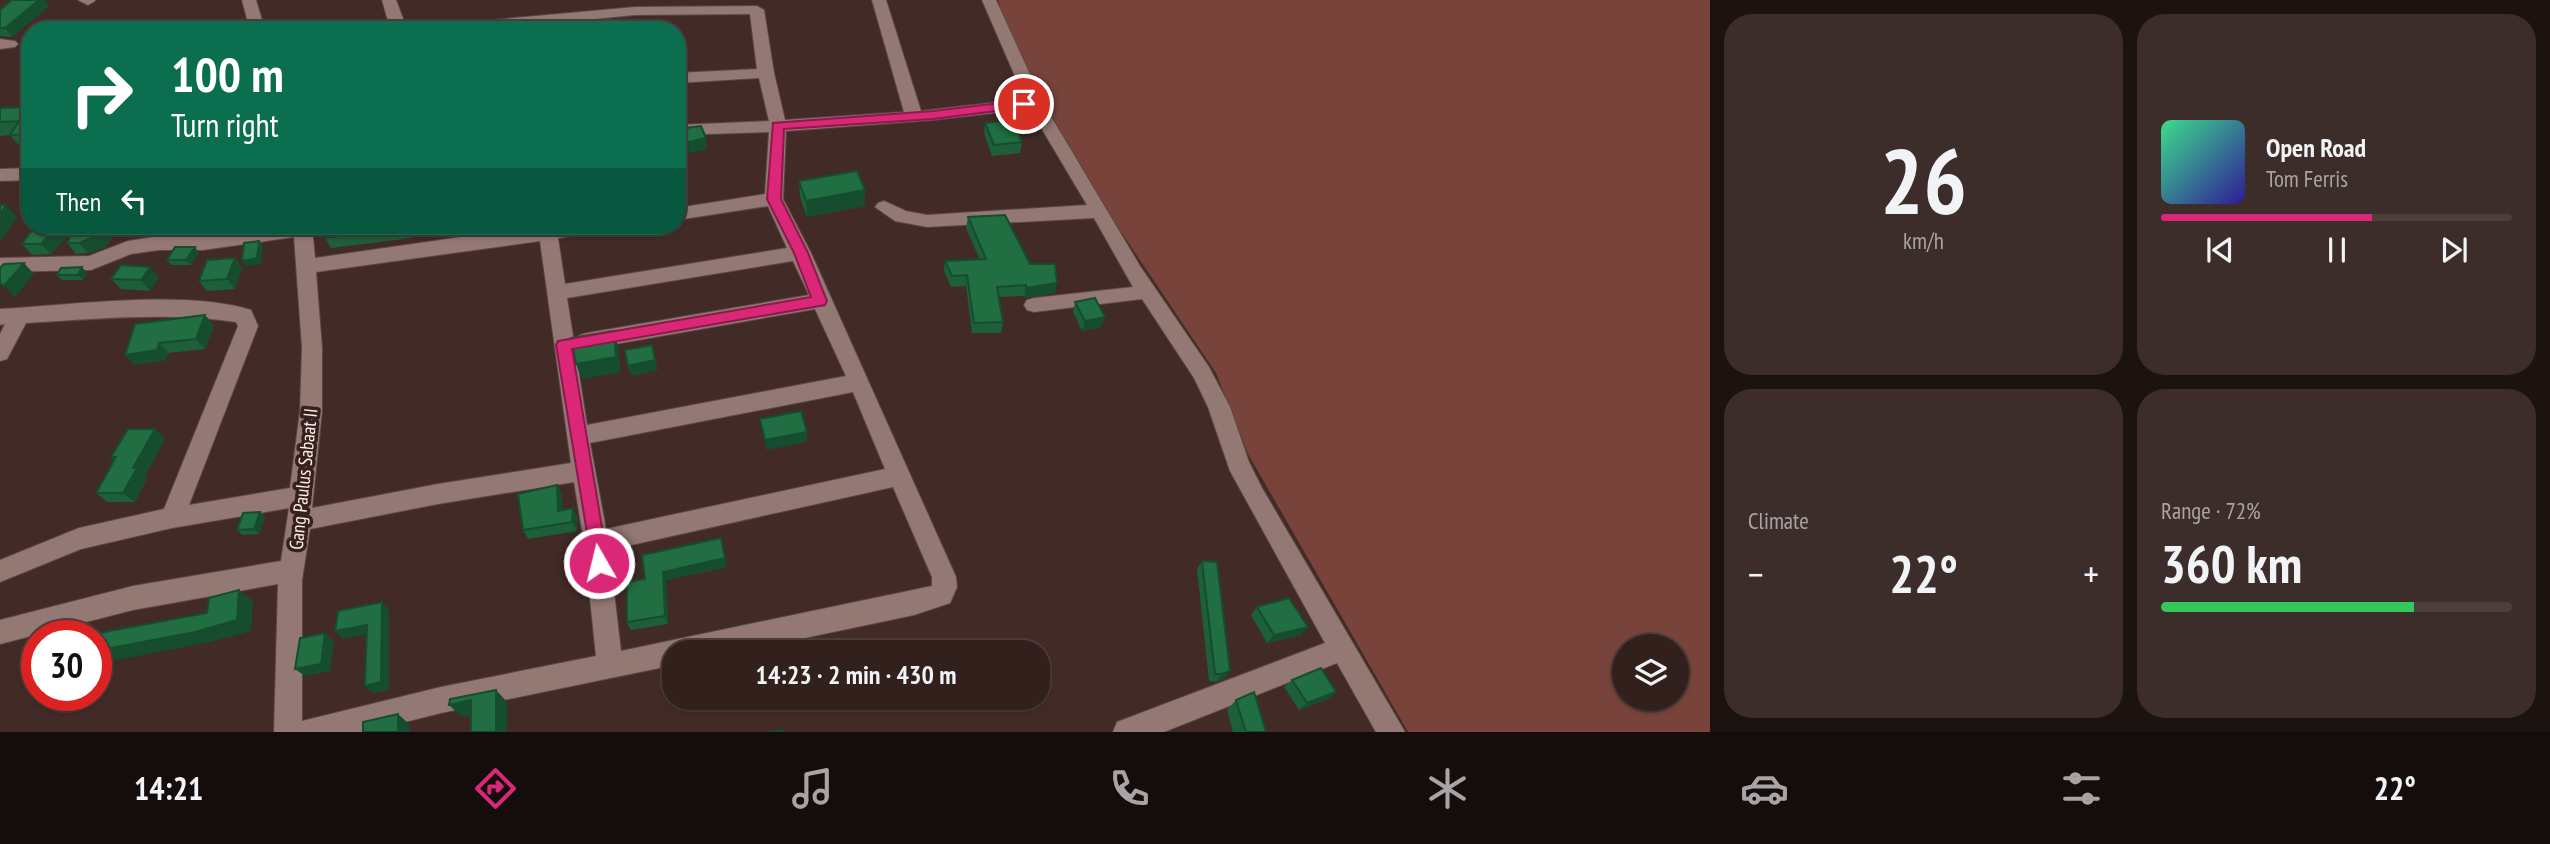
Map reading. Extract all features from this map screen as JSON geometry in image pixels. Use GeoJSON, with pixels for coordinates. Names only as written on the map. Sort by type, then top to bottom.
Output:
{"type":"FeatureCollection","features":[{"type":"Feature","properties":{"kind":"street"},"geometry":{"type":"LineString","coordinates":[[249,0],[255,21]]}},
{"type":"Feature","properties":{"kind":"street"},"geometry":{"type":"LineString","coordinates":[[390,0],[396,21]]}},
{"type":"Feature","properties":{"kind":"street"},"geometry":{"type":"LineString","coordinates":[[879,0],[914,116]]}},
{"type":"Feature","properties":{"kind":"street"},"geometry":{"type":"LineString","coordinates":[[979,0],[1030,104],[1135,294],[1168,337],[1193,379],[1243,498],[1377,732]]}},
{"type":"Feature","properties":{"kind":"street"},"geometry":{"type":"LineString","coordinates":[[989,0],[1030,104]]}},
{"type":"Feature","properties":{"kind":"street"},"geometry":{"type":"LineString","coordinates":[[309,732],[441,700],[914,603],[941,595],[945,587],[944,577],[859,382],[774,199],[778,126],[766,73],[756,5],[635,11],[556,21]]}},
{"type":"Feature","properties":{"kind":"street"},"geometry":{"type":"LineString","coordinates":[[686,77],[766,73]]}},
{"type":"Feature","properties":{"kind":"street"},"geometry":{"type":"LineString","coordinates":[[686,130],[914,116],[1030,104]]}},
{"type":"Feature","properties":{"kind":"street"},"geometry":{"type":"LineString","coordinates":[[0,196],[15,175]]}},
{"type":"Feature","properties":{"kind":"street"},"geometry":{"type":"LineString","coordinates":[[686,213],[774,199]]}},
{"type":"Feature","properties":{"kind":"street"},"geometry":{"type":"LineString","coordinates":[[884,207],[902,217],[927,221],[1091,212]]}},
{"type":"Feature","properties":{"kind":"street"},"geometry":{"type":"LineString","coordinates":[[1091,212],[1202,373],[1219,407],[1244,474],[1391,732]]}},
{"type":"Feature","properties":{"kind":"street"},"geometry":{"type":"LineString","coordinates":[[0,265],[91,263],[128,248],[159,243],[203,243],[252,235]]}},
{"type":"Feature","properties":{"kind":"street","name":"Gang Paulus Sabaat II"},"geometry":{"type":"LineString","coordinates":[[288,732],[292,570],[300,521],[311,411],[312,348],[303,235]]}},
{"type":"Feature","properties":{"kind":"street"},"geometry":{"type":"LineString","coordinates":[[306,266],[514,235]]}},
{"type":"Feature","properties":{"kind":"street"},"geometry":{"type":"LineString","coordinates":[[549,235],[596,542],[610,666]]}},
{"type":"Feature","properties":{"kind":"street"},"geometry":{"type":"LineString","coordinates":[[558,292],[801,253]]}},
{"type":"Feature","properties":{"kind":"street"},"geometry":{"type":"LineString","coordinates":[[1034,305],[1135,294]]}},
{"type":"Feature","properties":{"kind":"street"},"geometry":{"type":"LineString","coordinates":[[564,345],[820,301]]}},
{"type":"Feature","properties":{"kind":"street"},"geometry":{"type":"LineString","coordinates":[[0,353],[10,317],[187,309],[244,315],[248,326],[213,408],[172,518]]}},
{"type":"Feature","properties":{"kind":"street"},"geometry":{"type":"LineString","coordinates":[[578,436],[859,382]]}},
{"type":"Feature","properties":{"kind":"street"},"geometry":{"type":"LineString","coordinates":[[300,521],[438,494],[583,471]]}},
{"type":"Feature","properties":{"kind":"street"},"geometry":{"type":"LineString","coordinates":[[596,542],[898,476]]}},
{"type":"Feature","properties":{"kind":"street"},"geometry":{"type":"LineString","coordinates":[[0,571],[79,539],[172,518],[301,496]]}},
{"type":"Feature","properties":{"kind":"street"},"geometry":{"type":"LineString","coordinates":[[0,632],[121,601],[292,570]]}},
{"type":"Feature","properties":{"kind":"street"},"geometry":{"type":"LineString","coordinates":[[1128,732],[1331,653]]}},
{"type":"Feature","properties":{"kind":"shaded area"},"geometry":{"type":"Polygon","coordinates":[[[998,0],[1710,0],[1710,732],[1408,732],[1248,454],[1216,373],[1084,177],[1009,35],[998,0]]]}},
{"type":"Feature","properties":{"kind":"building"},"geometry":{"type":"Polygon","coordinates":[[[12,0],[39,0],[5,28],[0,28],[0,10],[12,0]]]}},
{"type":"Feature","properties":{"kind":"building"},"geometry":{"type":"Polygon","coordinates":[[[21,107],[21,134],[10,135],[19,121],[0,122],[0,108],[21,107]]]}},
{"type":"Feature","properties":{"kind":"building"},"geometry":{"type":"Polygon","coordinates":[[[1013,120],[1022,142],[994,145],[985,123],[1013,120]]]}},
{"type":"Feature","properties":{"kind":"building"},"geometry":{"type":"Polygon","coordinates":[[[701,126],[706,138],[686,143],[686,128],[701,126]]]}},
{"type":"Feature","properties":{"kind":"building"},"geometry":{"type":"Polygon","coordinates":[[[857,171],[865,190],[806,201],[799,181],[857,171]]]}},
{"type":"Feature","properties":{"kind":"building"},"geometry":{"type":"Polygon","coordinates":[[[1005,215],[1030,264],[1055,264],[1057,283],[1026,288],[1026,285],[997,287],[1003,322],[974,323],[967,275],[952,276],[945,261],[986,259],[968,217],[1005,215]]]}},
{"type":"Feature","properties":{"kind":"building"},"geometry":{"type":"Polygon","coordinates":[[[28,235],[49,235],[41,244],[22,244],[28,235]]]}},
{"type":"Feature","properties":{"kind":"building"},"geometry":{"type":"Polygon","coordinates":[[[71,235],[96,235],[79,243],[67,243],[71,235]]]}},
{"type":"Feature","properties":{"kind":"building"},"geometry":{"type":"Polygon","coordinates":[[[326,235],[349,235],[325,238],[326,235]]]}},
{"type":"Feature","properties":{"kind":"building"},"geometry":{"type":"Polygon","coordinates":[[[259,241],[257,258],[242,261],[244,243],[259,241]]]}},
{"type":"Feature","properties":{"kind":"building"},"geometry":{"type":"Polygon","coordinates":[[[175,247],[195,247],[186,260],[167,260],[175,247]]]}},
{"type":"Feature","properties":{"kind":"building"},"geometry":{"type":"Polygon","coordinates":[[[235,258],[227,279],[199,281],[207,260],[235,258]]]}},
{"type":"Feature","properties":{"kind":"building"},"geometry":{"type":"Polygon","coordinates":[[[24,263],[4,286],[0,283],[0,268],[4,264],[24,263]]]}},
{"type":"Feature","properties":{"kind":"building"},"geometry":{"type":"Polygon","coordinates":[[[121,265],[150,267],[141,280],[111,279],[121,265]]]}},
{"type":"Feature","properties":{"kind":"building"},"geometry":{"type":"Polygon","coordinates":[[[82,267],[78,275],[57,275],[61,268],[82,267]]]}},
{"type":"Feature","properties":{"kind":"building"},"geometry":{"type":"Polygon","coordinates":[[[1095,298],[1105,317],[1085,321],[1075,302],[1095,298]]]}},
{"type":"Feature","properties":{"kind":"building"},"geometry":{"type":"Polygon","coordinates":[[[205,315],[196,339],[159,343],[157,350],[125,355],[135,324],[205,315]]]}},
{"type":"Feature","properties":{"kind":"building"},"geometry":{"type":"Polygon","coordinates":[[[614,331],[616,357],[576,364],[571,338],[614,331]]]}},
{"type":"Feature","properties":{"kind":"building"},"geometry":{"type":"Polygon","coordinates":[[[652,345],[655,360],[628,366],[625,350],[652,345]]]}},
{"type":"Feature","properties":{"kind":"building"},"geometry":{"type":"Polygon","coordinates":[[[801,411],[807,432],[765,440],[760,419],[801,411]]]}},
{"type":"Feature","properties":{"kind":"building"},"geometry":{"type":"Polygon","coordinates":[[[128,429],[155,429],[133,468],[137,468],[123,493],[96,493],[116,457],[111,457],[128,429]]]}},
{"type":"Feature","properties":{"kind":"building"},"geometry":{"type":"Polygon","coordinates":[[[557,485],[558,511],[573,508],[572,522],[523,530],[518,494],[557,485]]]}},
{"type":"Feature","properties":{"kind":"building"},"geometry":{"type":"Polygon","coordinates":[[[260,512],[254,529],[237,530],[243,513],[260,512]]]}},
{"type":"Feature","properties":{"kind":"building"},"geometry":{"type":"Polygon","coordinates":[[[721,538],[725,558],[663,572],[665,616],[627,622],[627,582],[645,579],[642,555],[721,538]]]}},
{"type":"Feature","properties":{"kind":"building"},"geometry":{"type":"Polygon","coordinates":[[[1202,561],[1217,562],[1230,671],[1222,674],[1215,674],[1202,561]]]}},
{"type":"Feature","properties":{"kind":"building"},"geometry":{"type":"Polygon","coordinates":[[[239,590],[237,620],[195,632],[112,648],[112,631],[207,613],[209,598],[239,590]]]}},
{"type":"Feature","properties":{"kind":"building"},"geometry":{"type":"Polygon","coordinates":[[[1289,598],[1308,627],[1274,635],[1257,607],[1289,598]]]}},
{"type":"Feature","properties":{"kind":"building"},"geometry":{"type":"Polygon","coordinates":[[[382,602],[381,682],[365,686],[367,625],[335,631],[338,611],[382,602]]]}},
{"type":"Feature","properties":{"kind":"building"},"geometry":{"type":"Polygon","coordinates":[[[325,633],[321,664],[295,669],[300,638],[325,633]]]}},
{"type":"Feature","properties":{"kind":"building"},"geometry":{"type":"Polygon","coordinates":[[[1321,668],[1336,692],[1307,703],[1292,680],[1321,668]]]}},
{"type":"Feature","properties":{"kind":"building"},"geometry":{"type":"Polygon","coordinates":[[[496,690],[496,732],[471,732],[471,700],[449,705],[450,699],[496,690]]]}},
{"type":"Feature","properties":{"kind":"building"},"geometry":{"type":"Polygon","coordinates":[[[1254,692],[1266,732],[1246,732],[1236,700],[1254,692]]]}},
{"type":"Feature","properties":{"kind":"building"},"geometry":{"type":"Polygon","coordinates":[[[398,714],[398,732],[363,732],[363,722],[398,714]]]}},
{"type":"Feature","properties":{"kind":"route"},"geometry":{"type":"LineString","coordinates":[[599,563],[566,374],[564,345],[820,301],[801,253],[774,199],[778,126],[933,115],[1024,104]]}}]}
